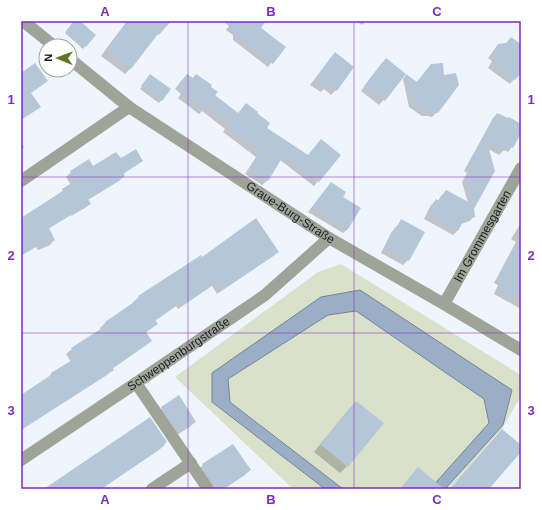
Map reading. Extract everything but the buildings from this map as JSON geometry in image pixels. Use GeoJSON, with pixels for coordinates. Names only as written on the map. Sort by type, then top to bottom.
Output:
{"type":"FeatureCollection","features":[{"type":"Feature","properties":{"kind":"street"},"geometry":{"type":"LineString","coordinates":[[23,21],[44,38]]}},
{"type":"Feature","properties":{"kind":"street","name":"Graue-Burg-Straße"},"geometry":{"type":"LineString","coordinates":[[78,66],[129,107],[330,238],[521,350]]}},
{"type":"Feature","properties":{"kind":"street"},"geometry":{"type":"LineString","coordinates":[[21,181],[129,107]]}},
{"type":"Feature","properties":{"kind":"street","name":"Im Grommesgarten"},"geometry":{"type":"LineString","coordinates":[[444,304],[521,168]]}},
{"type":"Feature","properties":{"kind":"street","name":"Schweppenburgstraße"},"geometry":{"type":"LineString","coordinates":[[21,460],[265,295],[330,238]]}},
{"type":"Feature","properties":{"kind":"street"},"geometry":{"type":"LineString","coordinates":[[136,383],[208,489]]}},
{"type":"Feature","properties":{"kind":"street"},"geometry":{"type":"LineString","coordinates":[[152,489],[191,463]]}},
{"type":"Feature","properties":{"kind":"green space"},"geometry":{"type":"Polygon","coordinates":[[[341,264],[521,375],[521,396],[502,429],[450,489],[445,489],[503,425],[512,390],[360,290],[212,373],[212,402],[325,489],[293,489],[175,377],[318,272],[341,264]]]}},
{"type":"Feature","properties":{"kind":"green space"},"geometry":{"type":"Polygon","coordinates":[[[356,311],[484,399],[489,423],[430,489],[343,489],[230,401],[228,379],[328,315],[356,311]]]}},
{"type":"Feature","properties":{"kind":"water"},"geometry":{"type":"Polygon","coordinates":[[[360,290],[512,390],[503,425],[445,489],[430,489],[489,423],[484,399],[356,311],[328,315],[228,379],[230,402],[343,489],[325,489],[212,402],[212,373],[321,297],[360,290]]]}}]}
